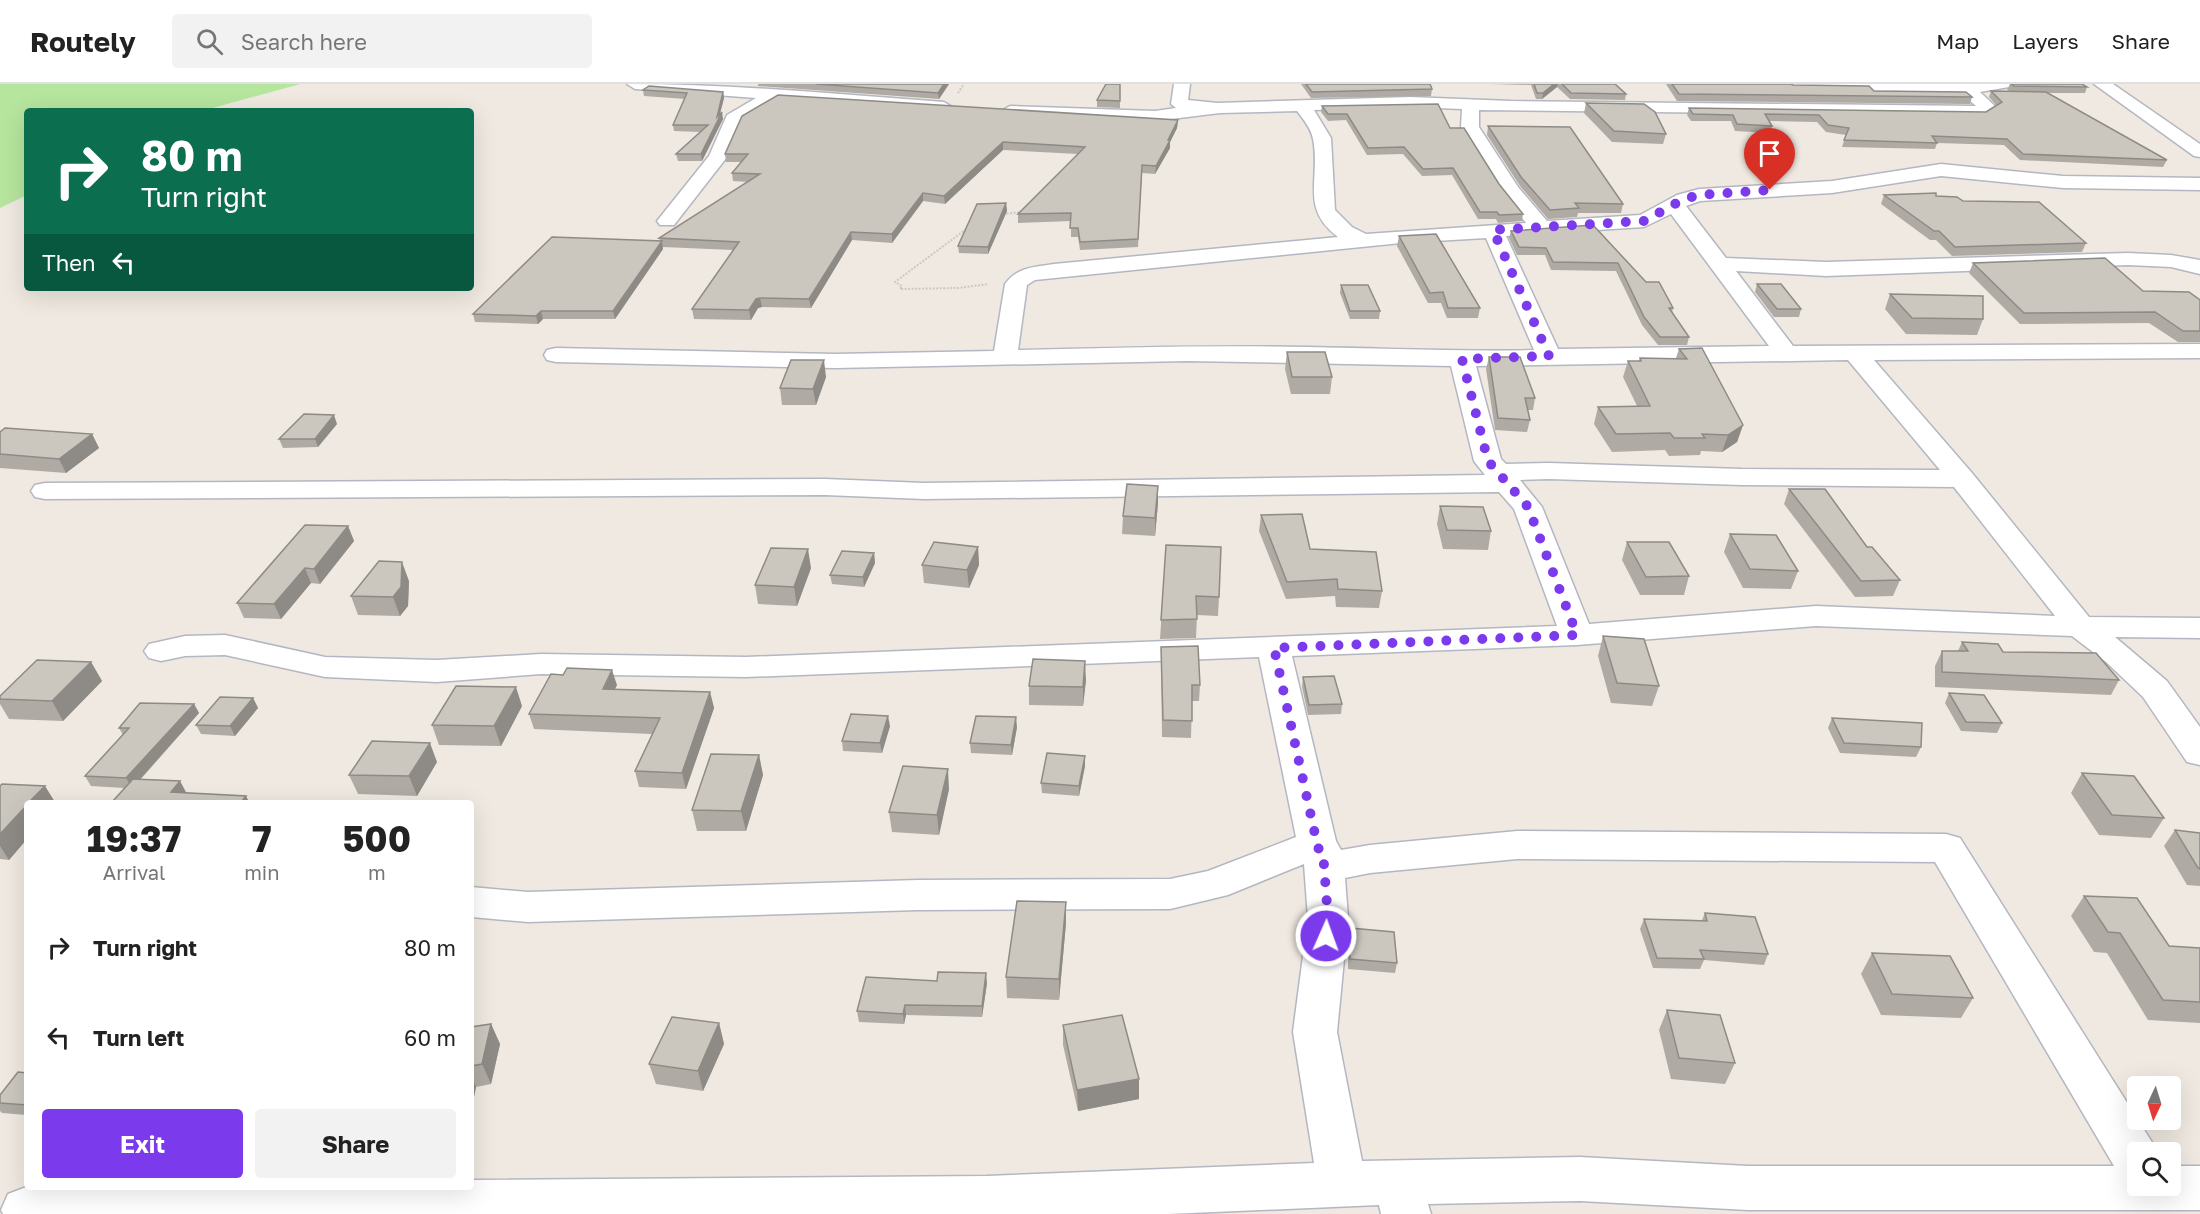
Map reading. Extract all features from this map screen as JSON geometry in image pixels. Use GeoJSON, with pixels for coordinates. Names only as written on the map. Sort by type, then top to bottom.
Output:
{"type":"FeatureCollection","features":[{"type":"Feature","properties":{"kind":"street"},"geometry":{"type":"LineString","coordinates":[[635,84],[961,108]]}},
{"type":"Feature","properties":{"kind":"street"},"geometry":{"type":"LineString","coordinates":[[882,101],[897,84]]}},
{"type":"Feature","properties":{"kind":"street"},"geometry":{"type":"LineString","coordinates":[[1174,109],[1182,84]]}},
{"type":"Feature","properties":{"kind":"street"},"geometry":{"type":"LineString","coordinates":[[1791,84],[1971,87],[2003,84]]}},
{"type":"Feature","properties":{"kind":"street"},"geometry":{"type":"LineString","coordinates":[[2102,84],[2200,152]]}},
{"type":"Feature","properties":{"kind":"street"},"geometry":{"type":"LineString","coordinates":[[1806,109],[1799,90],[1809,85]]}},
{"type":"Feature","properties":{"kind":"street"},"geometry":{"type":"LineString","coordinates":[[1340,86],[1350,104]]}},
{"type":"Feature","properties":{"kind":"street"},"geometry":{"type":"LineString","coordinates":[[990,110],[1303,106],[1350,104],[1408,94],[1479,100],[1729,108],[1988,110],[1967,93],[1966,89],[1971,87]]}},
{"type":"Feature","properties":{"kind":"street"},"geometry":{"type":"LineString","coordinates":[[1252,89],[1253,98],[1261,107]]}},
{"type":"Feature","properties":{"kind":"street"},"geometry":{"type":"LineString","coordinates":[[1717,92],[1729,108]]}},
{"type":"Feature","properties":{"kind":"street"},"geometry":{"type":"LineString","coordinates":[[667,221],[718,157],[733,119],[775,94]]}},
{"type":"Feature","properties":{"kind":"street"},"geometry":{"type":"LineString","coordinates":[[1479,100],[1470,127],[1510,190],[1540,226]]}},
{"type":"Feature","properties":{"kind":"street"},"geometry":{"type":"LineString","coordinates":[[1303,106],[1321,135],[1324,172],[1321,188],[1332,223],[1347,235],[1365,242]]}},
{"type":"Feature","properties":{"kind":"street"},"geometry":{"type":"LineString","coordinates":[[1005,359],[1016,284],[1019,279],[1031,274],[1075,268],[1493,230],[1644,221],[1674,204],[1699,195],[1718,192],[1832,187],[1909,173],[1941,171],[2063,182],[2200,184]]}},
{"type":"Feature","properties":{"kind":"street"},"geometry":{"type":"LineString","coordinates":[[1674,204],[1786,353]]}},
{"type":"Feature","properties":{"kind":"street"},"geometry":{"type":"LineString","coordinates":[[1493,230],[1549,356]]}},
{"type":"Feature","properties":{"kind":"street"},"geometry":{"type":"LineString","coordinates":[[1718,264],[1826,269],[2128,259],[2200,267]]}},
{"type":"Feature","properties":{"kind":"street"},"geometry":{"type":"LineString","coordinates":[[556,355],[835,361],[1270,354],[1462,359],[1786,353],[2200,351]]}},
{"type":"Feature","properties":{"kind":"street"},"geometry":{"type":"LineString","coordinates":[[2168,352],[2200,375]]}},
{"type":"Feature","properties":{"kind":"street"},"geometry":{"type":"LineString","coordinates":[[1856,354],[1962,479],[2080,627],[2118,655],[2155,689],[2200,753]]}},
{"type":"Feature","properties":{"kind":"street"},"geometry":{"type":"LineString","coordinates":[[1462,359],[1488,461],[1528,507],[1577,635]]}},
{"type":"Feature","properties":{"kind":"street"},"geometry":{"type":"LineString","coordinates":[[45,491],[801,487],[924,490],[1503,478],[1549,471],[1742,477],[1962,479]]}},
{"type":"Feature","properties":{"kind":"street"},"geometry":{"type":"LineString","coordinates":[[161,651],[185,646],[225,645],[326,667],[437,670],[542,664],[757,667],[1577,635],[1816,616],[2080,627],[2200,628]]}},
{"type":"Feature","properties":{"kind":"street"},"geometry":{"type":"LineString","coordinates":[[1274,648],[1322,858],[1328,918],[1315,1032],[1323,1089],[1343,1186]]}},
{"type":"Feature","properties":{"kind":"street"},"geometry":{"type":"LineString","coordinates":[[474,902],[528,907],[918,895],[1170,894],[1214,884],[1307,848],[1322,858],[1370,859],[1516,845],[1946,848],[2136,1142]]}},
{"type":"Feature","properties":{"kind":"street"},"geometry":{"type":"LineString","coordinates":[[26,1210],[93,1196],[224,1192],[329,1194],[474,1203],[730,1203],[987,1198],[1343,1186],[1402,1198],[1580,1179],[1748,1188],[2127,1182]]}},
{"type":"Feature","properties":{"kind":"path"},"geometry":{"type":"LineString","coordinates":[[995,215],[1034,212]]}},
{"type":"Feature","properties":{"kind":"path"},"geometry":{"type":"LineString","coordinates":[[976,222],[896,282],[902,286],[900,289],[928,290],[1019,279]]}},
{"type":"Feature","properties":{"kind":"green space"},"geometry":{"type":"Polygon","coordinates":[[[0,84],[300,84],[213,108],[24,108],[24,196],[0,208],[0,84]]]}},
{"type":"Feature","properties":{"kind":"building"},"geometry":{"type":"Polygon","coordinates":[[[816,84],[944,84],[938,93],[816,84]]]}},
{"type":"Feature","properties":{"kind":"building"},"geometry":{"type":"Polygon","coordinates":[[[1106,84],[1120,84],[1120,101],[1097,100],[1106,84]]]}},
{"type":"Feature","properties":{"kind":"building"},"geometry":{"type":"Polygon","coordinates":[[[1306,84],[1430,84],[1432,89],[1312,92],[1306,84]]]}},
{"type":"Feature","properties":{"kind":"building"},"geometry":{"type":"Polygon","coordinates":[[[1534,84],[1554,84],[1543,93],[1537,93],[1534,84]]]}},
{"type":"Feature","properties":{"kind":"building"},"geometry":{"type":"Polygon","coordinates":[[[1562,84],[1615,84],[1626,94],[1571,93],[1562,84]]]}},
{"type":"Feature","properties":{"kind":"building"},"geometry":{"type":"Polygon","coordinates":[[[1672,84],[1869,86],[1874,91],[1966,92],[1972,97],[1679,94],[1672,84]]]}},
{"type":"Feature","properties":{"kind":"building"},"geometry":{"type":"Polygon","coordinates":[[[2011,84],[2082,84],[2087,87],[2014,86],[2011,84]]]}},
{"type":"Feature","properties":{"kind":"building"},"geometry":{"type":"Polygon","coordinates":[[[649,86],[723,92],[717,117],[722,112],[701,154],[676,154],[708,125],[673,125],[687,93],[643,90],[649,86]]]}},
{"type":"Feature","properties":{"kind":"building"},"geometry":{"type":"Polygon","coordinates":[[[1991,91],[2046,92],[2167,160],[2023,154],[2007,139],[1932,136],[1937,143],[1844,140],[1849,128],[1828,125],[1819,115],[1765,114],[1772,126],[1737,124],[1733,115],[1693,114],[1689,108],[1986,112],[2002,102],[1991,91]]]}},
{"type":"Feature","properties":{"kind":"building"},"geometry":{"type":"Polygon","coordinates":[[[778,95],[1178,120],[1156,166],[1142,165],[1138,239],[1080,242],[1078,228],[1070,228],[1071,213],[1018,214],[1085,147],[1003,142],[944,196],[923,193],[892,234],[851,232],[809,299],[760,298],[756,299],[749,310],[692,309],[739,242],[659,238],[760,174],[732,173],[748,154],[725,154],[742,116],[778,95]]]}},
{"type":"Feature","properties":{"kind":"building"},"geometry":{"type":"Polygon","coordinates":[[[1586,103],[1644,104],[1655,112],[1666,134],[1614,131],[1586,103]]]}},
{"type":"Feature","properties":{"kind":"building"},"geometry":{"type":"Polygon","coordinates":[[[1438,104],[1450,128],[1464,128],[1499,184],[1523,214],[1499,215],[1497,212],[1480,212],[1453,168],[1423,169],[1404,147],[1368,148],[1347,114],[1328,114],[1322,106],[1438,104]]]}},
{"type":"Feature","properties":{"kind":"building"},"geometry":{"type":"Polygon","coordinates":[[[1488,126],[1570,127],[1623,204],[1575,203],[1579,208],[1550,210],[1521,177],[1488,126]]]}},
{"type":"Feature","properties":{"kind":"building"},"geometry":{"type":"Polygon","coordinates":[[[1936,193],[1936,196],[1957,197],[1963,201],[2039,202],[2086,243],[1955,247],[1939,231],[1934,231],[1884,195],[1936,193]]]}},
{"type":"Feature","properties":{"kind":"building"},"geometry":{"type":"Polygon","coordinates":[[[1006,203],[988,247],[958,246],[977,204],[1006,203]]]}},
{"type":"Feature","properties":{"kind":"building"},"geometry":{"type":"Polygon","coordinates":[[[1593,225],[1646,282],[1659,282],[1673,308],[1669,308],[1689,337],[1660,337],[1644,317],[1618,263],[1553,262],[1546,248],[1519,247],[1511,231],[1593,225]]]}},
{"type":"Feature","properties":{"kind":"building"},"geometry":{"type":"Polygon","coordinates":[[[1436,234],[1480,308],[1448,308],[1443,292],[1430,293],[1399,236],[1436,234]]]}},
{"type":"Feature","properties":{"kind":"building"},"geometry":{"type":"Polygon","coordinates":[[[552,237],[662,241],[613,311],[541,311],[536,316],[473,314],[552,237]]]}},
{"type":"Feature","properties":{"kind":"building"},"geometry":{"type":"Polygon","coordinates":[[[2105,258],[2143,291],[2189,292],[2200,300],[2200,331],[2183,331],[2155,312],[2024,313],[1973,263],[2105,258]]]}},
{"type":"Feature","properties":{"kind":"building"},"geometry":{"type":"Polygon","coordinates":[[[1757,284],[1781,284],[1801,309],[1777,309],[1757,284]]]}},
{"type":"Feature","properties":{"kind":"building"},"geometry":{"type":"Polygon","coordinates":[[[1341,285],[1368,285],[1380,311],[1350,311],[1341,285]]]}},
{"type":"Feature","properties":{"kind":"building"},"geometry":{"type":"Polygon","coordinates":[[[1890,294],[1983,296],[1983,319],[1912,318],[1890,294]]]}},
{"type":"Feature","properties":{"kind":"building"},"geometry":{"type":"Polygon","coordinates":[[[1702,348],[1743,425],[1728,435],[1702,434],[1705,438],[1674,438],[1670,433],[1616,434],[1598,407],[1650,406],[1628,361],[1641,361],[1640,358],[1687,359],[1679,349],[1702,348]]]}},
{"type":"Feature","properties":{"kind":"building"},"geometry":{"type":"Polygon","coordinates":[[[1287,352],[1325,352],[1332,377],[1292,377],[1287,352]]]}},
{"type":"Feature","properties":{"kind":"building"},"geometry":{"type":"Polygon","coordinates":[[[1489,357],[1520,357],[1535,398],[1525,398],[1530,420],[1498,418],[1489,357]]]}},
{"type":"Feature","properties":{"kind":"building"},"geometry":{"type":"Polygon","coordinates":[[[791,360],[824,360],[813,389],[780,388],[791,360]]]}},
{"type":"Feature","properties":{"kind":"building"},"geometry":{"type":"Polygon","coordinates":[[[304,414],[334,415],[315,439],[279,439],[304,414]]]}},
{"type":"Feature","properties":{"kind":"building"},"geometry":{"type":"Polygon","coordinates":[[[5,428],[92,434],[59,459],[0,454],[0,432],[5,428]]]}},
{"type":"Feature","properties":{"kind":"building"},"geometry":{"type":"Polygon","coordinates":[[[1127,484],[1158,486],[1155,518],[1123,516],[1127,484]]]}},
{"type":"Feature","properties":{"kind":"building"},"geometry":{"type":"Polygon","coordinates":[[[1789,489],[1825,489],[1867,547],[1872,547],[1900,580],[1861,581],[1789,489]]]}},
{"type":"Feature","properties":{"kind":"building"},"geometry":{"type":"Polygon","coordinates":[[[1440,506],[1483,507],[1491,531],[1447,530],[1440,506]]]}},
{"type":"Feature","properties":{"kind":"building"},"geometry":{"type":"Polygon","coordinates":[[[1302,514],[1310,549],[1376,552],[1382,591],[1338,589],[1337,579],[1287,582],[1261,515],[1302,514]]]}},
{"type":"Feature","properties":{"kind":"building"},"geometry":{"type":"Polygon","coordinates":[[[305,525],[348,526],[314,569],[305,568],[274,604],[237,603],[305,525]]]}},
{"type":"Feature","properties":{"kind":"building"},"geometry":{"type":"Polygon","coordinates":[[[1730,534],[1776,535],[1798,571],[1750,569],[1730,534]]]}},
{"type":"Feature","properties":{"kind":"building"},"geometry":{"type":"Polygon","coordinates":[[[934,542],[978,547],[967,570],[922,565],[934,542]]]}},
{"type":"Feature","properties":{"kind":"building"},"geometry":{"type":"Polygon","coordinates":[[[1627,542],[1669,542],[1689,576],[1646,577],[1627,542]]]}},
{"type":"Feature","properties":{"kind":"building"},"geometry":{"type":"Polygon","coordinates":[[[1166,545],[1221,547],[1219,597],[1196,596],[1197,619],[1161,620],[1166,545]]]}},
{"type":"Feature","properties":{"kind":"building"},"geometry":{"type":"Polygon","coordinates":[[[771,548],[808,549],[794,587],[755,585],[771,548]]]}},
{"type":"Feature","properties":{"kind":"building"},"geometry":{"type":"Polygon","coordinates":[[[842,551],[874,553],[863,577],[830,575],[842,551]]]}},
{"type":"Feature","properties":{"kind":"building"},"geometry":{"type":"Polygon","coordinates":[[[379,561],[402,562],[401,587],[393,597],[351,596],[379,561]]]}},
{"type":"Feature","properties":{"kind":"building"},"geometry":{"type":"Polygon","coordinates":[[[1603,636],[1644,639],[1659,686],[1617,683],[1603,636]]]}},
{"type":"Feature","properties":{"kind":"building"},"geometry":{"type":"Polygon","coordinates":[[[1962,642],[1998,644],[2003,652],[2096,653],[2119,680],[1942,672],[1942,651],[1968,651],[1962,642]]]}},
{"type":"Feature","properties":{"kind":"building"},"geometry":{"type":"Polygon","coordinates":[[[1198,646],[1200,685],[1192,685],[1192,721],[1163,720],[1161,647],[1198,646]]]}},
{"type":"Feature","properties":{"kind":"building"},"geometry":{"type":"Polygon","coordinates":[[[1033,659],[1085,661],[1083,687],[1029,686],[1033,659]]]}},
{"type":"Feature","properties":{"kind":"building"},"geometry":{"type":"Polygon","coordinates":[[[37,660],[91,662],[52,701],[0,699],[0,696],[37,660]]]}},
{"type":"Feature","properties":{"kind":"building"},"geometry":{"type":"Polygon","coordinates":[[[567,668],[612,670],[603,689],[710,692],[682,773],[635,771],[660,718],[529,714],[551,674],[563,675],[567,668]]]}},
{"type":"Feature","properties":{"kind":"building"},"geometry":{"type":"Polygon","coordinates":[[[1334,676],[1342,704],[1309,705],[1303,677],[1334,676]]]}},
{"type":"Feature","properties":{"kind":"building"},"geometry":{"type":"Polygon","coordinates":[[[456,686],[516,687],[494,726],[432,725],[456,686]]]}},
{"type":"Feature","properties":{"kind":"building"},"geometry":{"type":"Polygon","coordinates":[[[1949,693],[1984,695],[2002,723],[1966,722],[1949,693]]]}},
{"type":"Feature","properties":{"kind":"building"},"geometry":{"type":"Polygon","coordinates":[[[220,697],[253,698],[230,726],[196,725],[220,697]]]}},
{"type":"Feature","properties":{"kind":"building"},"geometry":{"type":"Polygon","coordinates":[[[140,703],[194,704],[126,778],[85,776],[129,728],[119,728],[140,703]]]}},
{"type":"Feature","properties":{"kind":"building"},"geometry":{"type":"Polygon","coordinates":[[[851,714],[888,716],[880,743],[842,741],[851,714]]]}},
{"type":"Feature","properties":{"kind":"building"},"geometry":{"type":"Polygon","coordinates":[[[976,716],[1016,717],[1011,745],[970,743],[976,716]]]}},
{"type":"Feature","properties":{"kind":"building"},"geometry":{"type":"Polygon","coordinates":[[[1832,718],[1922,723],[1921,747],[1844,743],[1832,718]]]}},
{"type":"Feature","properties":{"kind":"building"},"geometry":{"type":"Polygon","coordinates":[[[372,741],[430,743],[409,776],[349,775],[372,741]]]}},
{"type":"Feature","properties":{"kind":"building"},"geometry":{"type":"Polygon","coordinates":[[[1047,753],[1085,756],[1079,786],[1041,783],[1047,753]]]}},
{"type":"Feature","properties":{"kind":"building"},"geometry":{"type":"Polygon","coordinates":[[[711,754],[759,755],[741,811],[692,810],[711,754]]]}},
{"type":"Feature","properties":{"kind":"building"},"geometry":{"type":"Polygon","coordinates":[[[903,766],[948,769],[937,815],[889,812],[903,766]]]}},
{"type":"Feature","properties":{"kind":"building"},"geometry":{"type":"Polygon","coordinates":[[[2082,773],[2134,776],[2164,818],[2112,815],[2082,773]]]}},
{"type":"Feature","properties":{"kind":"building"},"geometry":{"type":"Polygon","coordinates":[[[133,779],[180,781],[171,792],[246,796],[243,800],[114,800],[133,779]]]}},
{"type":"Feature","properties":{"kind":"building"},"geometry":{"type":"Polygon","coordinates":[[[2,784],[45,786],[31,800],[24,800],[24,808],[0,834],[0,786],[2,784]]]}},
{"type":"Feature","properties":{"kind":"building"},"geometry":{"type":"Polygon","coordinates":[[[2175,830],[2200,833],[2200,869],[2198,868],[2175,830]]]}},
{"type":"Feature","properties":{"kind":"building"},"geometry":{"type":"Polygon","coordinates":[[[2084,896],[2137,898],[2169,946],[2200,948],[2200,1002],[2163,1000],[2120,933],[2108,932],[2084,896]]]}},
{"type":"Feature","properties":{"kind":"building"},"geometry":{"type":"Polygon","coordinates":[[[1017,901],[1066,902],[1059,979],[1006,977],[1017,901]]]}},
{"type":"Feature","properties":{"kind":"building"},"geometry":{"type":"Polygon","coordinates":[[[1705,913],[1755,917],[1768,954],[1700,950],[1704,959],[1657,958],[1644,919],[1707,921],[1705,913]]]}},
{"type":"Feature","properties":{"kind":"building"},"geometry":{"type":"Polygon","coordinates":[[[1350,928],[1394,932],[1397,963],[1350,959],[1350,928]]]}},
{"type":"Feature","properties":{"kind":"building"},"geometry":{"type":"Polygon","coordinates":[[[1872,953],[1950,956],[1973,998],[1892,994],[1872,953]]]}},
{"type":"Feature","properties":{"kind":"building"},"geometry":{"type":"Polygon","coordinates":[[[938,972],[986,973],[982,1006],[905,1005],[903,1014],[857,1011],[866,977],[937,981],[938,972]]]}},
{"type":"Feature","properties":{"kind":"building"},"geometry":{"type":"Polygon","coordinates":[[[1667,1010],[1720,1015],[1735,1063],[1679,1058],[1667,1010]]]}},
{"type":"Feature","properties":{"kind":"building"},"geometry":{"type":"Polygon","coordinates":[[[1122,1015],[1139,1079],[1077,1090],[1063,1025],[1122,1015]]]}},
{"type":"Feature","properties":{"kind":"building"},"geometry":{"type":"Polygon","coordinates":[[[672,1017],[719,1023],[698,1071],[649,1064],[672,1017]]]}},
{"type":"Feature","properties":{"kind":"building"},"geometry":{"type":"Polygon","coordinates":[[[491,1024],[482,1064],[474,1065],[474,1027],[491,1024]]]}},
{"type":"Feature","properties":{"kind":"building"},"geometry":{"type":"Polygon","coordinates":[[[18,1072],[24,1073],[24,1105],[0,1103],[0,1095],[18,1072]]]}},
{"type":"Feature","properties":{"kind":"route"},"geometry":{"type":"LineString","coordinates":[[1326,936],[1328,918],[1323,852],[1318,848],[1274,648],[1577,635],[1528,507],[1488,461],[1462,359],[1549,356],[1493,230],[1644,221],[1684,199],[1699,195],[1770,190]]}}]}
